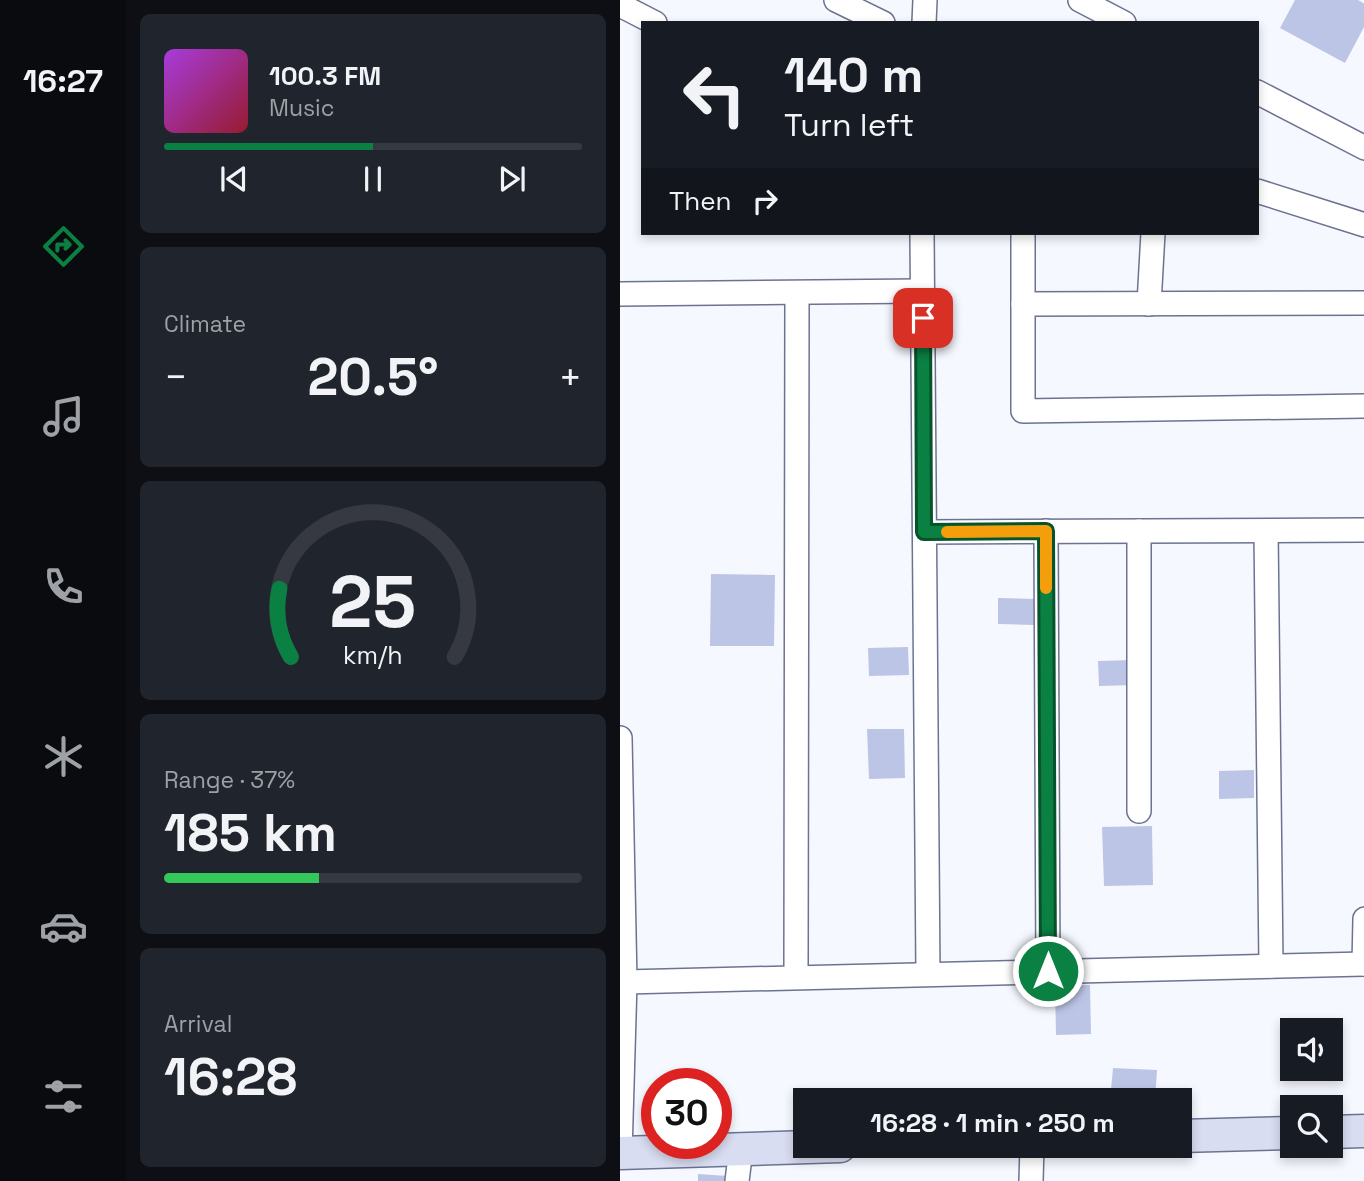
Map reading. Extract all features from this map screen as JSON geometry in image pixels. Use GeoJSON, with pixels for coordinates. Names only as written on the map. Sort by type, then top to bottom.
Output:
{"type":"FeatureCollection","features":[{"type":"Feature","properties":{"kind":"street"},"geometry":{"type":"LineString","coordinates":[[836,0],[879,21]]}},
{"type":"Feature","properties":{"kind":"street"},"geometry":{"type":"LineString","coordinates":[[924,0],[924,21]]}},
{"type":"Feature","properties":{"kind":"street"},"geometry":{"type":"LineString","coordinates":[[1080,0],[1120,21]]}},
{"type":"Feature","properties":{"kind":"street"},"geometry":{"type":"LineString","coordinates":[[620,5],[651,21]]}},
{"type":"Feature","properties":{"kind":"street"},"geometry":{"type":"LineString","coordinates":[[1259,93],[1364,148]]}},
{"type":"Feature","properties":{"kind":"street"},"geometry":{"type":"LineString","coordinates":[[1259,192],[1364,225]]}},
{"type":"Feature","properties":{"kind":"street"},"geometry":{"type":"LineString","coordinates":[[922,235],[928,974]]}},
{"type":"Feature","properties":{"kind":"street"},"geometry":{"type":"LineString","coordinates":[[1023,235],[1022,411],[1364,406]]}},
{"type":"Feature","properties":{"kind":"street"},"geometry":{"type":"LineString","coordinates":[[1148,304],[1153,235]]}},
{"type":"Feature","properties":{"kind":"street"},"geometry":{"type":"LineString","coordinates":[[620,295],[922,291]]}},
{"type":"Feature","properties":{"kind":"street"},"geometry":{"type":"LineString","coordinates":[[796,977],[797,293]]}},
{"type":"Feature","properties":{"kind":"street"},"geometry":{"type":"LineString","coordinates":[[1023,304],[1364,303]]}},
{"type":"Feature","properties":{"kind":"street"},"geometry":{"type":"LineString","coordinates":[[924,532],[1364,530]]}},
{"type":"Feature","properties":{"kind":"street"},"geometry":{"type":"LineString","coordinates":[[1046,531],[1048,971]]}},
{"type":"Feature","properties":{"kind":"street"},"geometry":{"type":"LineString","coordinates":[[1139,531],[1139,811]]}},
{"type":"Feature","properties":{"kind":"street"},"geometry":{"type":"LineString","coordinates":[[1266,531],[1271,966]]}},
{"type":"Feature","properties":{"kind":"street"},"geometry":{"type":"LineString","coordinates":[[620,738],[625,982],[620,1153],[793,1147]]}},
{"type":"Feature","properties":{"kind":"street"},"geometry":{"type":"LineString","coordinates":[[625,982],[1364,964],[1364,919]]}},
{"type":"Feature","properties":{"kind":"street"},"geometry":{"type":"LineString","coordinates":[[1343,1132],[1364,1131]]}},
{"type":"Feature","properties":{"kind":"street"},"geometry":{"type":"LineString","coordinates":[[1192,1136],[1280,1133]]}},
{"type":"Feature","properties":{"kind":"street"},"geometry":{"type":"LineString","coordinates":[[737,1181],[741,1149]]}},
{"type":"Feature","properties":{"kind":"street"},"geometry":{"type":"LineString","coordinates":[[1031,1181],[1032,1158]]}},
{"type":"Feature","properties":{"kind":"building"},"geometry":{"type":"Polygon","coordinates":[[[1295,0],[1358,0],[1365,4],[1365,25],[1345,63],[1280,28],[1295,0]]]}},
{"type":"Feature","properties":{"kind":"building"},"geometry":{"type":"Polygon","coordinates":[[[711,574],[775,575],[774,646],[710,646],[711,574]]]}},
{"type":"Feature","properties":{"kind":"building"},"geometry":{"type":"Polygon","coordinates":[[[998,598],[1036,599],[1035,625],[998,624],[998,598]]]}},
{"type":"Feature","properties":{"kind":"building"},"geometry":{"type":"Polygon","coordinates":[[[908,647],[909,675],[869,676],[868,648],[908,647]]]}},
{"type":"Feature","properties":{"kind":"building"},"geometry":{"type":"Polygon","coordinates":[[[1134,660],[1135,685],[1099,686],[1098,661],[1134,660]]]}},
{"type":"Feature","properties":{"kind":"building"},"geometry":{"type":"Polygon","coordinates":[[[867,729],[904,729],[905,778],[869,779],[867,729]]]}},
{"type":"Feature","properties":{"kind":"building"},"geometry":{"type":"Polygon","coordinates":[[[1254,770],[1254,798],[1219,799],[1219,771],[1254,770]]]}},
{"type":"Feature","properties":{"kind":"building"},"geometry":{"type":"Polygon","coordinates":[[[1152,826],[1153,885],[1104,886],[1102,827],[1152,826]]]}},
{"type":"Feature","properties":{"kind":"building"},"geometry":{"type":"Polygon","coordinates":[[[1090,985],[1091,1034],[1056,1035],[1055,986],[1090,985]]]}},
{"type":"Feature","properties":{"kind":"building"},"geometry":{"type":"Polygon","coordinates":[[[1113,1068],[1157,1070],[1156,1088],[1111,1088],[1113,1068]]]}},
{"type":"Feature","properties":{"kind":"building"},"geometry":{"type":"Polygon","coordinates":[[[698,1174],[728,1176],[728,1181],[698,1181],[698,1174]]]}},
{"type":"Feature","properties":{"kind":"slow traffic"},"geometry":{"type":"LineString","coordinates":[[947,532],[1046,531],[1046,588]]}},
{"type":"Feature","properties":{"kind":"route"},"geometry":{"type":"LineString","coordinates":[[923,318],[924,532],[1046,531],[1048,971]]}}]}
